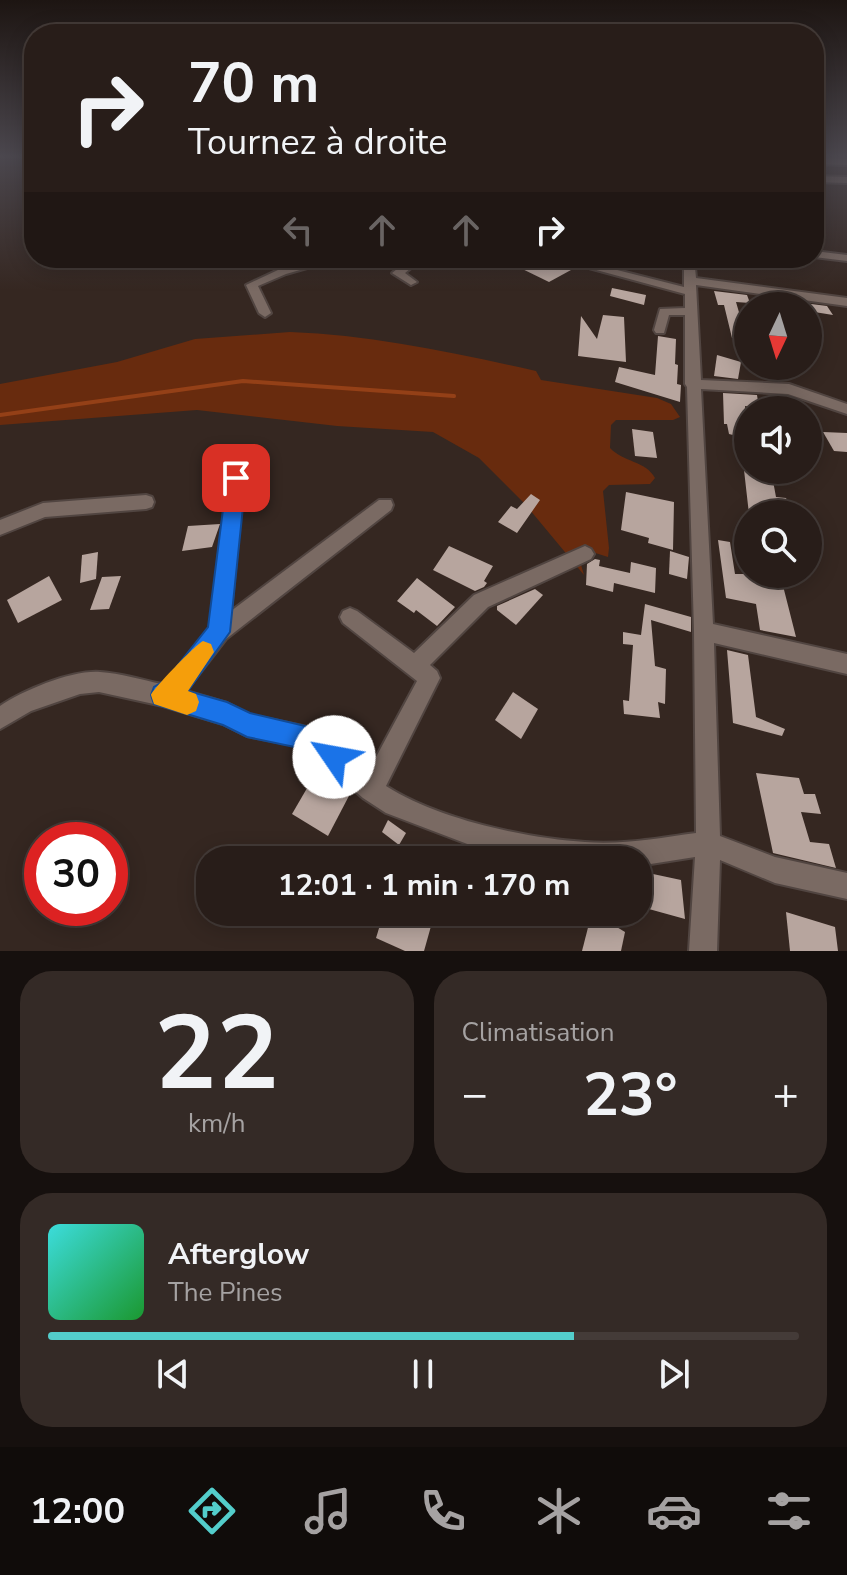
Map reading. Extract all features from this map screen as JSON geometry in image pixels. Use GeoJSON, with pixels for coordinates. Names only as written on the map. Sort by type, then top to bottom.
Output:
{"type":"FeatureCollection","features":[{"type":"Feature","properties":{"kind":"street"},"geometry":{"type":"LineString","coordinates":[[824,255],[847,258]]}},
{"type":"Feature","properties":{"kind":"street"},"geometry":{"type":"LineString","coordinates":[[282,268],[288,271]]}},
{"type":"Feature","properties":{"kind":"street"},"geometry":{"type":"LineString","coordinates":[[265,313],[252,285],[299,268]]}},
{"type":"Feature","properties":{"kind":"street"},"geometry":{"type":"LineString","coordinates":[[405,268],[398,273],[411,282]]}},
{"type":"Feature","properties":{"kind":"street"},"geometry":{"type":"LineString","coordinates":[[593,268],[689,295],[847,302]]}},
{"type":"Feature","properties":{"kind":"street"},"geometry":{"type":"LineString","coordinates":[[689,268],[704,631],[708,843],[703,951]]}},
{"type":"Feature","properties":{"kind":"street"},"geometry":{"type":"LineString","coordinates":[[660,330],[664,312],[689,295]]}},
{"type":"Feature","properties":{"kind":"street"},"geometry":{"type":"LineString","coordinates":[[692,384],[789,389],[847,409]]}},
{"type":"Feature","properties":{"kind":"street"},"geometry":{"type":"LineString","coordinates":[[219,632],[236,478]]}},
{"type":"Feature","properties":{"kind":"street"},"geometry":{"type":"LineString","coordinates":[[0,528],[43,510],[146,502]]}},
{"type":"Feature","properties":{"kind":"street"},"geometry":{"type":"LineString","coordinates":[[163,695],[174,689],[219,632],[385,505]]}},
{"type":"Feature","properties":{"kind":"street"},"geometry":{"type":"LineString","coordinates":[[415,666],[481,601],[585,554]]}},
{"type":"Feature","properties":{"kind":"street"},"geometry":{"type":"LineString","coordinates":[[350,617],[430,678],[371,790]]}},
{"type":"Feature","properties":{"kind":"street"},"geometry":{"type":"LineString","coordinates":[[704,631],[847,664]]}},
{"type":"Feature","properties":{"kind":"street"},"geometry":{"type":"LineString","coordinates":[[0,718],[25,702],[80,684],[99,682],[163,695],[227,714],[247,725],[309,737],[371,790],[394,805],[430,820],[527,847],[587,855],[633,854],[708,843],[775,870],[847,886]]}},
{"type":"Feature","properties":{"kind":"shaded area"},"geometry":{"type":"Polygon","coordinates":[[[290,332],[383,341],[506,364],[536,371],[541,380],[657,398],[671,404],[680,417],[673,420],[616,420],[611,425],[610,448],[646,468],[655,478],[650,484],[609,485],[603,491],[608,557],[589,551],[579,558],[584,575],[525,504],[479,458],[433,432],[337,426],[197,410],[0,425],[0,384],[117,362],[195,339],[290,332]]]}},
{"type":"Feature","properties":{"kind":"building"},"geometry":{"type":"Polygon","coordinates":[[[520,268],[571,270],[549,282],[520,268]]]}},
{"type":"Feature","properties":{"kind":"building"},"geometry":{"type":"Polygon","coordinates":[[[612,288],[646,295],[644,305],[610,296],[612,288]]]}},
{"type":"Feature","properties":{"kind":"building"},"geometry":{"type":"Polygon","coordinates":[[[714,291],[734,293],[734,338],[724,305],[718,305],[714,291]]]}},
{"type":"Feature","properties":{"kind":"building"},"geometry":{"type":"Polygon","coordinates":[[[822,305],[827,306],[833,315],[822,313],[822,305]]]}},
{"type":"Feature","properties":{"kind":"building"},"geometry":{"type":"Polygon","coordinates":[[[603,315],[624,317],[626,362],[578,356],[581,316],[597,339],[603,315]]]}},
{"type":"Feature","properties":{"kind":"building"},"geometry":{"type":"Polygon","coordinates":[[[658,336],[676,339],[675,364],[678,365],[677,384],[681,385],[680,402],[615,382],[619,367],[655,375],[658,336]]]}},
{"type":"Feature","properties":{"kind":"building"},"geometry":{"type":"Polygon","coordinates":[[[717,355],[734,360],[734,378],[714,376],[717,355]]]}},
{"type":"Feature","properties":{"kind":"building"},"geometry":{"type":"Polygon","coordinates":[[[723,393],[757,395],[734,396],[734,440],[727,424],[724,424],[723,393]]]}},
{"type":"Feature","properties":{"kind":"building"},"geometry":{"type":"Polygon","coordinates":[[[632,429],[653,432],[657,458],[635,456],[632,429]]]}},
{"type":"Feature","properties":{"kind":"building"},"geometry":{"type":"Polygon","coordinates":[[[823,432],[847,433],[847,452],[834,451],[823,432]]]}},
{"type":"Feature","properties":{"kind":"building"},"geometry":{"type":"Polygon","coordinates":[[[746,484],[774,484],[776,497],[787,500],[747,500],[746,484]]]}},
{"type":"Feature","properties":{"kind":"building"},"geometry":{"type":"Polygon","coordinates":[[[626,492],[674,502],[673,550],[648,543],[649,538],[621,530],[626,492]]]}},
{"type":"Feature","properties":{"kind":"building"},"geometry":{"type":"Polygon","coordinates":[[[531,494],[540,500],[517,533],[498,522],[511,506],[517,509],[531,494]]]}},
{"type":"Feature","properties":{"kind":"building"},"geometry":{"type":"Polygon","coordinates":[[[220,524],[212,547],[182,551],[188,526],[220,524]]]}},
{"type":"Feature","properties":{"kind":"building"},"geometry":{"type":"Polygon","coordinates":[[[718,540],[730,542],[734,588],[784,588],[796,637],[760,630],[756,604],[726,598],[718,540]]]}},
{"type":"Feature","properties":{"kind":"building"},"geometry":{"type":"Polygon","coordinates":[[[449,546],[493,566],[484,587],[475,591],[433,570],[449,546]]]}},
{"type":"Feature","properties":{"kind":"building"},"geometry":{"type":"Polygon","coordinates":[[[670,551],[689,557],[687,579],[669,574],[670,551]]]}},
{"type":"Feature","properties":{"kind":"building"},"geometry":{"type":"Polygon","coordinates":[[[98,552],[96,579],[80,583],[82,555],[98,552]]]}},
{"type":"Feature","properties":{"kind":"building"},"geometry":{"type":"Polygon","coordinates":[[[595,559],[600,560],[599,566],[630,573],[631,562],[656,568],[655,593],[614,583],[613,592],[586,585],[587,564],[595,559]]]}},
{"type":"Feature","properties":{"kind":"building"},"geometry":{"type":"Polygon","coordinates":[[[49,576],[62,600],[18,623],[7,600],[49,576]]]}},
{"type":"Feature","properties":{"kind":"building"},"geometry":{"type":"Polygon","coordinates":[[[121,576],[109,609],[90,610],[102,577],[121,576]]]}},
{"type":"Feature","properties":{"kind":"building"},"geometry":{"type":"Polygon","coordinates":[[[417,578],[455,607],[437,626],[416,610],[414,613],[397,601],[417,578]]]}},
{"type":"Feature","properties":{"kind":"building"},"geometry":{"type":"Polygon","coordinates":[[[535,589],[543,595],[516,625],[497,610],[497,606],[535,589]]]}},
{"type":"Feature","properties":{"kind":"building"},"geometry":{"type":"Polygon","coordinates":[[[645,604],[691,617],[691,632],[651,620],[655,666],[666,669],[665,704],[658,702],[660,718],[624,714],[623,700],[629,701],[633,645],[623,644],[623,632],[641,635],[645,604]]]}},
{"type":"Feature","properties":{"kind":"building"},"geometry":{"type":"Polygon","coordinates":[[[727,650],[748,655],[756,717],[785,729],[782,736],[733,723],[727,650]]]}},
{"type":"Feature","properties":{"kind":"building"},"geometry":{"type":"Polygon","coordinates":[[[513,692],[538,709],[521,739],[495,720],[513,692]]]}},
{"type":"Feature","properties":{"kind":"building"},"geometry":{"type":"Polygon","coordinates":[[[317,771],[351,792],[328,836],[292,814],[317,771]]]}},
{"type":"Feature","properties":{"kind":"building"},"geometry":{"type":"Polygon","coordinates":[[[756,773],[799,778],[804,794],[815,794],[821,814],[801,812],[810,842],[829,844],[836,868],[773,853],[756,773]]]}},
{"type":"Feature","properties":{"kind":"building"},"geometry":{"type":"Polygon","coordinates":[[[388,820],[406,833],[399,845],[382,832],[388,820]]]}},
{"type":"Feature","properties":{"kind":"building"},"geometry":{"type":"Polygon","coordinates":[[[653,874],[681,880],[685,919],[652,910],[653,874]]]}},
{"type":"Feature","properties":{"kind":"building"},"geometry":{"type":"Polygon","coordinates":[[[786,912],[835,927],[838,951],[790,951],[786,912]]]}},
{"type":"Feature","properties":{"kind":"building"},"geometry":{"type":"Polygon","coordinates":[[[380,926],[431,926],[424,951],[405,951],[376,938],[380,926]]]}},
{"type":"Feature","properties":{"kind":"building"},"geometry":{"type":"Polygon","coordinates":[[[588,926],[615,926],[625,932],[621,951],[582,951],[588,926]]]}},
{"type":"Feature","properties":{"kind":"waterway"},"geometry":{"type":"LineString","coordinates":[[0,415],[243,381],[454,396]]}},
{"type":"Feature","properties":{"kind":"slow traffic"},"geometry":{"type":"LineString","coordinates":[[187,702],[163,695],[174,689],[203,652]]}},
{"type":"Feature","properties":{"kind":"route"},"geometry":{"type":"LineString","coordinates":[[236,478],[219,632],[174,689],[163,695],[227,714],[247,725],[309,737],[334,757]]}}]}
